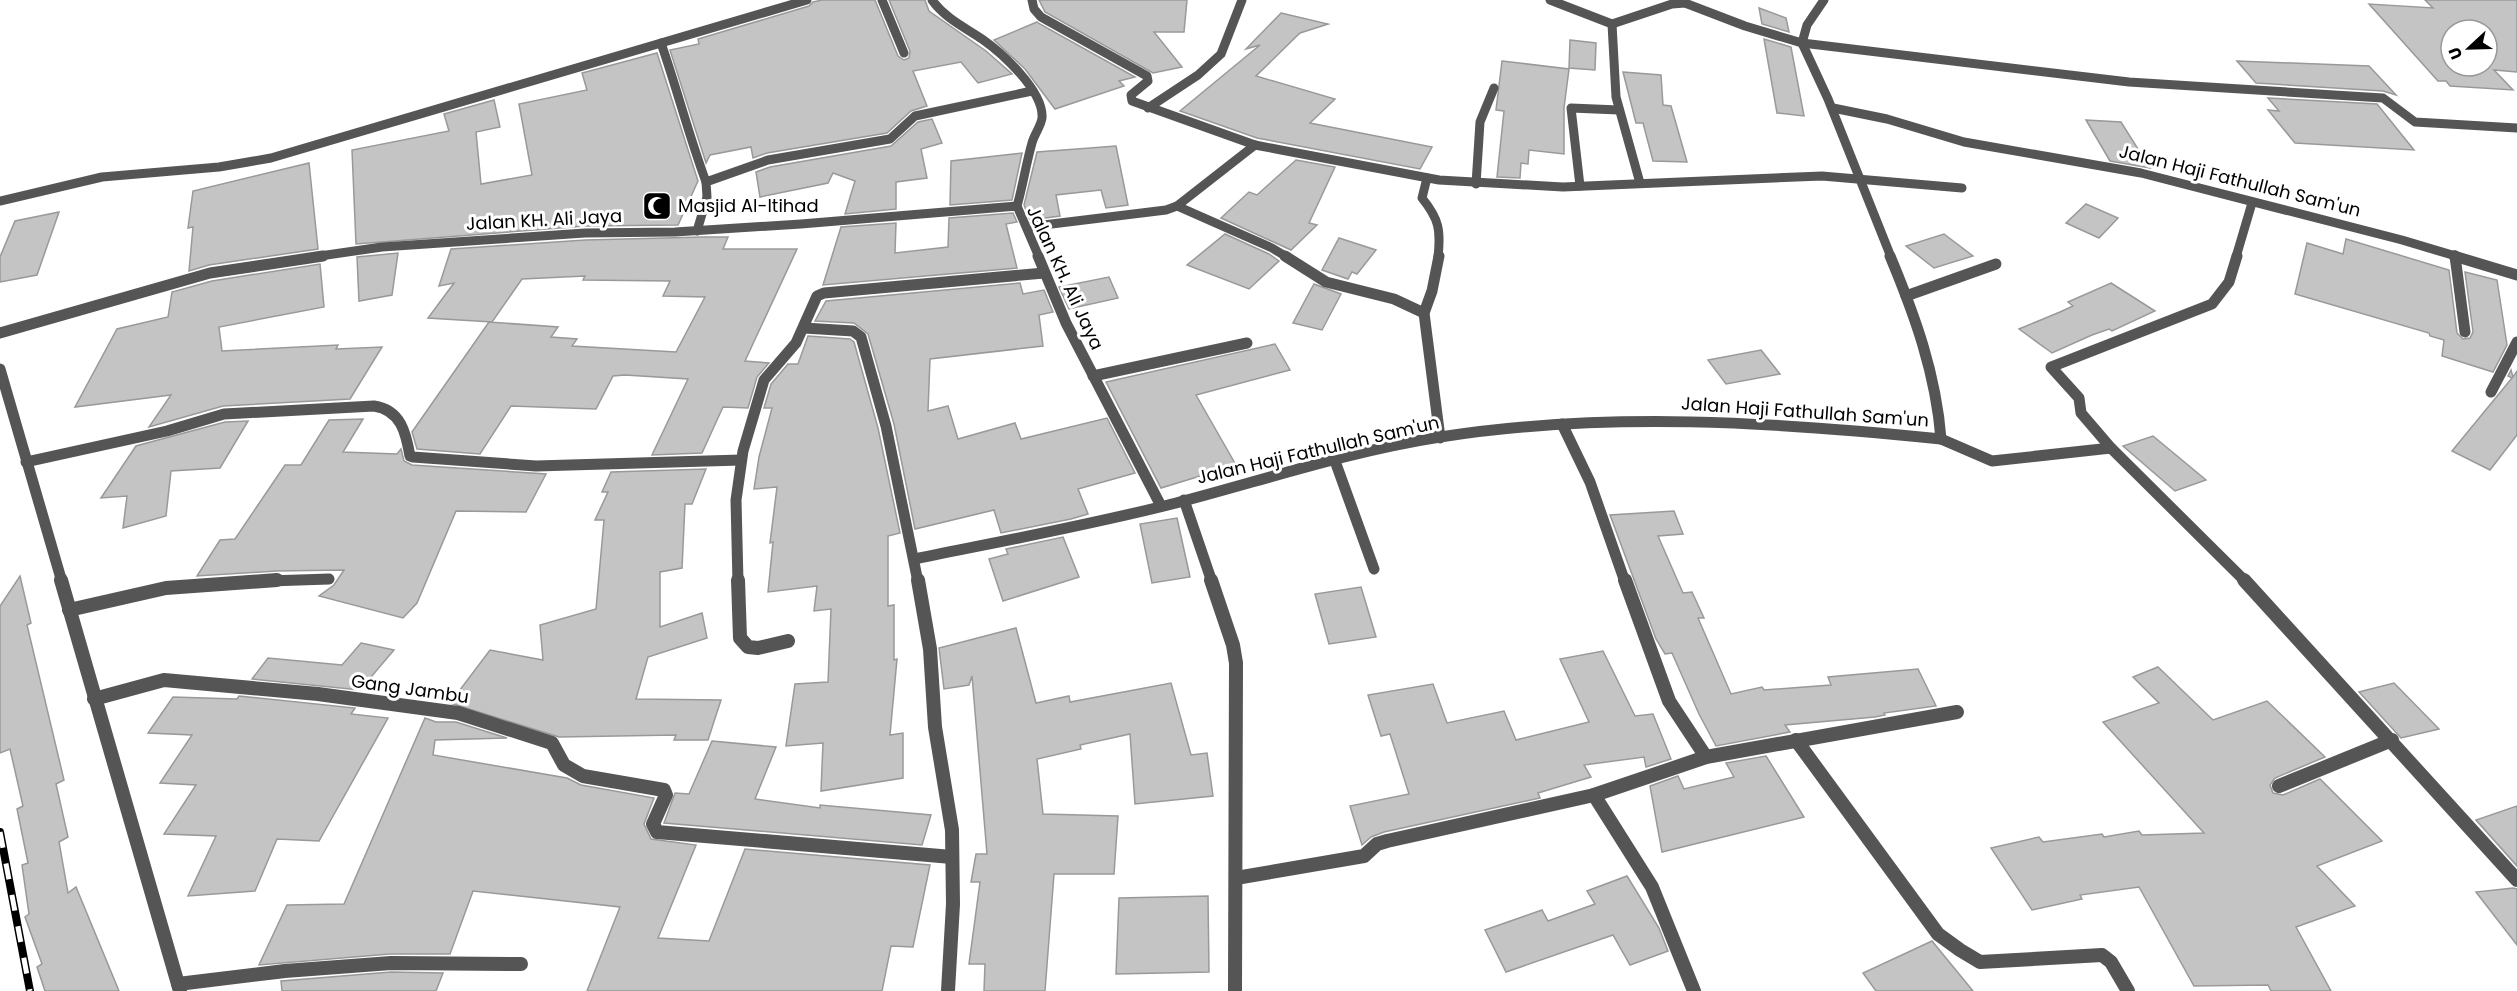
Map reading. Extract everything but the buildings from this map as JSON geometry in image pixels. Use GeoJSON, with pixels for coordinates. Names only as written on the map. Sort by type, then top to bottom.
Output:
{"type":"FeatureCollection","features":[{"type":"Feature","properties":{"kind":"street"},"geometry":{"type":"LineString","coordinates":[[0,201],[102,177],[219,167],[271,158],[807,0]]}},
{"type":"Feature","properties":{"kind":"street"},"geometry":{"type":"LineString","coordinates":[[882,0],[903,53]]}},
{"type":"Feature","properties":{"kind":"street"},"geometry":{"type":"LineString","coordinates":[[932,0],[944,15],[984,40],[1006,59],[1032,91],[1042,118],[1031,144],[1017,206]]}},
{"type":"Feature","properties":{"kind":"street"},"geometry":{"type":"LineString","coordinates":[[1032,0],[1034,9],[1041,17],[1147,76],[1148,81],[1130,98],[1148,108],[1255,145],[1427,178],[1476,184],[1580,186],[1822,176],[1962,188]]}},
{"type":"Feature","properties":{"kind":"street"},"geometry":{"type":"LineString","coordinates":[[1148,108],[1198,75],[1221,54],[1242,0]]}},
{"type":"Feature","properties":{"kind":"street"},"geometry":{"type":"LineString","coordinates":[[1550,0],[1612,24],[1672,4],[1685,3],[1745,26],[1802,43],[2129,82],[2383,98],[2391,101],[2413,122],[2517,128]]}},
{"type":"Feature","properties":{"kind":"street"},"geometry":{"type":"LineString","coordinates":[[1824,0],[1807,25],[1802,43],[1833,108]]}},
{"type":"Feature","properties":{"kind":"street"},"geometry":{"type":"LineString","coordinates":[[1612,24],[1619,110],[1640,183]]}},
{"type":"Feature","properties":{"kind":"street"},"geometry":{"type":"LineString","coordinates":[[661,43],[676,84],[690,140],[706,182],[707,197],[697,231]]}},
{"type":"Feature","properties":{"kind":"street"},"geometry":{"type":"LineString","coordinates":[[1476,184],[1480,122],[1494,88]]}},
{"type":"Feature","properties":{"kind":"street"},"geometry":{"type":"LineString","coordinates":[[706,182],[768,160],[890,139],[915,116],[1032,91]]}},
{"type":"Feature","properties":{"kind":"street"},"geometry":{"type":"LineString","coordinates":[[1580,186],[1571,108],[1619,110]]}},
{"type":"Feature","properties":{"kind":"street","name":"Jalan Haji Fathullah Sam'un"},"geometry":{"type":"LineString","coordinates":[[915,559],[1161,507],[1335,461],[1440,438],[1562,424],[1630,421],[1855,429],[1941,439],[1941,414],[1906,296],[1833,108]]}},
{"type":"Feature","properties":{"kind":"street","name":"Jalan Haji Fathullah Sam'un"},"geometry":{"type":"LineString","coordinates":[[1833,108],[1887,120],[1964,142],[2141,173],[2455,255],[2517,275]]}},
{"type":"Feature","properties":{"kind":"street"},"geometry":{"type":"LineString","coordinates":[[1027,227],[1166,210],[1177,206],[1255,145]]}},
{"type":"Feature","properties":{"kind":"street"},"geometry":{"type":"LineString","coordinates":[[1427,178],[1422,198],[1435,213],[1438,272],[1432,297],[1424,313],[1440,438]]}},
{"type":"Feature","properties":{"kind":"street"},"geometry":{"type":"LineString","coordinates":[[2252,203],[2229,282],[2212,304],[2051,367],[2052,371],[2079,398],[2080,413],[2111,448],[2223,557],[2517,879]]}},
{"type":"Feature","properties":{"kind":"street","name":"Jalan KH. Ali Jaya"},"geometry":{"type":"LineString","coordinates":[[0,333],[210,273],[301,257],[430,242],[585,232],[697,231],[1017,206],[1044,273],[1093,376],[1161,507]]}},
{"type":"Feature","properties":{"kind":"street"},"geometry":{"type":"LineString","coordinates":[[1177,206],[1272,248],[1326,282],[1394,299],[1424,313]]}},
{"type":"Feature","properties":{"kind":"street"},"geometry":{"type":"LineString","coordinates":[[2455,255],[2465,332]]}},
{"type":"Feature","properties":{"kind":"street"},"geometry":{"type":"LineString","coordinates":[[1906,296],[1996,264]]}},
{"type":"Feature","properties":{"kind":"street"},"geometry":{"type":"LineString","coordinates":[[788,641],[758,648],[748,647],[740,638],[735,529],[741,460],[764,380],[796,343],[817,296],[824,293],[1044,273]]}},
{"type":"Feature","properties":{"kind":"street"},"geometry":{"type":"LineString","coordinates":[[804,328],[854,331],[860,334],[886,426],[915,559],[930,649],[935,727],[952,830],[948,991]]}},
{"type":"Feature","properties":{"kind":"street"},"geometry":{"type":"LineString","coordinates":[[2491,392],[2517,342]]}},
{"type":"Feature","properties":{"kind":"street"},"geometry":{"type":"LineString","coordinates":[[1093,376],[1247,343]]}},
{"type":"Feature","properties":{"kind":"street"},"geometry":{"type":"LineString","coordinates":[[0,369],[179,987],[285,971],[391,963],[521,964]]}},
{"type":"Feature","properties":{"kind":"street"},"geometry":{"type":"LineString","coordinates":[[26,462],[135,436],[167,431],[224,414],[374,406],[383,407],[397,416],[408,434],[410,456],[413,457],[511,465],[741,460]]}},
{"type":"Feature","properties":{"kind":"street"},"geometry":{"type":"LineString","coordinates":[[1562,424],[1590,482],[1635,615],[1669,701],[1706,757]]}},
{"type":"Feature","properties":{"kind":"street"},"geometry":{"type":"LineString","coordinates":[[1941,439],[1973,455],[1992,461],[2111,448]]}},
{"type":"Feature","properties":{"kind":"street"},"geometry":{"type":"LineString","coordinates":[[1335,461],[1374,569]]}},
{"type":"Feature","properties":{"kind":"street"},"geometry":{"type":"LineString","coordinates":[[1184,500],[1234,654],[1235,991]]}},
{"type":"Feature","properties":{"kind":"street"},"geometry":{"type":"LineString","coordinates":[[69,610],[108,597],[161,587],[214,581],[329,579]]}},
{"type":"Feature","properties":{"kind":"street","name":"Gang Jambu"},"geometry":{"type":"LineString","coordinates":[[94,699],[126,688],[170,680],[318,694],[459,713],[552,743],[564,765],[583,776],[661,788],[666,795],[653,824],[655,830],[668,834],[952,857]]}},
{"type":"Feature","properties":{"kind":"street"},"geometry":{"type":"LineString","coordinates":[[1236,878],[1355,859],[1368,854],[1377,844],[1387,841],[1594,795],[1706,757],[1957,712]]}},
{"type":"Feature","properties":{"kind":"street"},"geometry":{"type":"LineString","coordinates":[[1796,740],[1938,934],[1980,962],[2014,962],[2102,955],[2111,962],[2128,991]]}},
{"type":"Feature","properties":{"kind":"street"},"geometry":{"type":"LineString","coordinates":[[2279,786],[2391,740]]}},
{"type":"Feature","properties":{"kind":"street"},"geometry":{"type":"LineString","coordinates":[[1594,795],[1652,887],[1694,991]]}},
{"type":"Feature","properties":{"kind":"railway"},"geometry":{"type":"LineString","coordinates":[[0,832],[30,991]]}},
{"type":"Feature","properties":{"kind":"place","name":"Masjid Al-Itihad"},"geometry":{"type":"Point","coordinates":[657,206]}}]}
